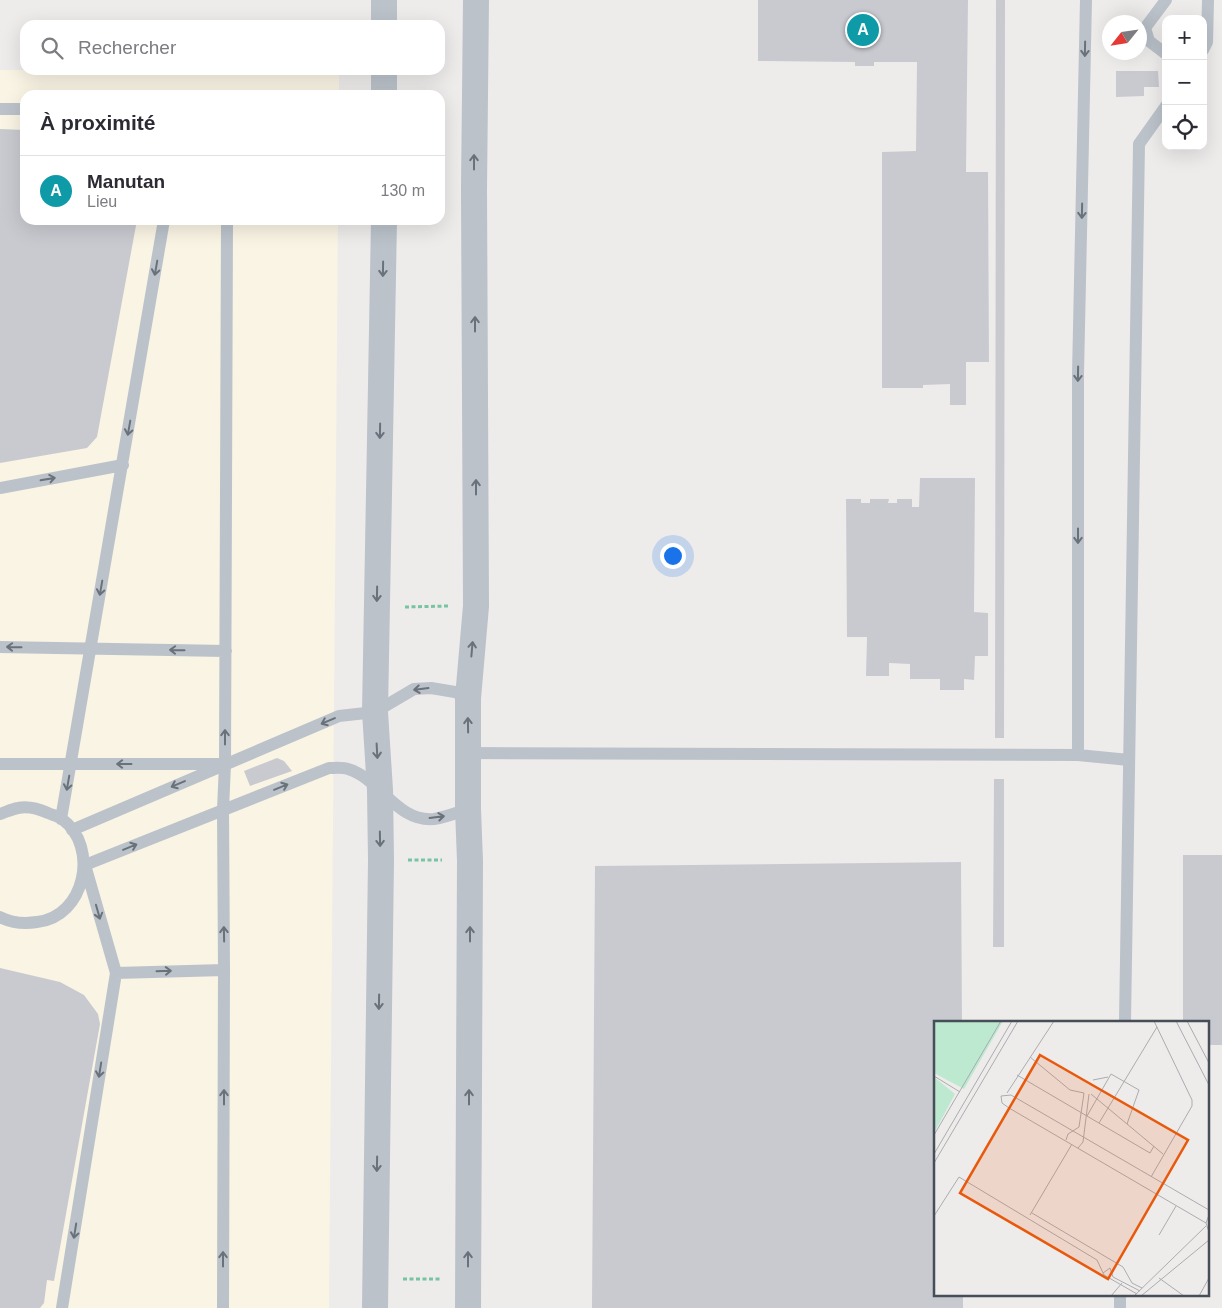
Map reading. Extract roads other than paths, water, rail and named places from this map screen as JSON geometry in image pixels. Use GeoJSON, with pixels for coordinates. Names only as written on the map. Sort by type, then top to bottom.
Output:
{"type":"FeatureCollection","features":[{"type":"Feature","properties":{"kind":"street"},"geometry":{"type":"LineString","coordinates":[[384,0],[384,20]]}},
{"type":"Feature","properties":{"kind":"street"},"geometry":{"type":"LineString","coordinates":[[468,1308],[470,861],[468,698],[476,606],[474,210],[476,0]]}},
{"type":"Feature","properties":{"kind":"street"},"geometry":{"type":"LineString","coordinates":[[384,75],[384,90]]}},
{"type":"Feature","properties":{"kind":"street"},"geometry":{"type":"LineString","coordinates":[[375,1308],[381,860],[380,790],[375,712],[384,225]]}},
{"type":"Feature","properties":{"kind":"lane"},"geometry":{"type":"LineString","coordinates":[[1078,755],[1078,374],[1086,0]]}},
{"type":"Feature","properties":{"kind":"lane"},"geometry":{"type":"LineString","coordinates":[[1162,51],[1149,42],[1145,28],[1166,0]]}},
{"type":"Feature","properties":{"kind":"lane"},"geometry":{"type":"LineString","coordinates":[[1207,44],[1208,0]]}},
{"type":"Feature","properties":{"kind":"lane"},"geometry":{"type":"LineString","coordinates":[[0,109],[20,109]]}},
{"type":"Feature","properties":{"kind":"lane"},"geometry":{"type":"LineString","coordinates":[[1125,1021],[1139,144],[1162,112]]}},
{"type":"Feature","properties":{"kind":"lane"},"geometry":{"type":"LineString","coordinates":[[61,819],[163,225]]}},
{"type":"Feature","properties":{"kind":"lane"},"geometry":{"type":"LineString","coordinates":[[222,1308],[227,225]]}},
{"type":"Feature","properties":{"kind":"lane"},"geometry":{"type":"LineString","coordinates":[[0,488],[123,465]]}},
{"type":"Feature","properties":{"kind":"lane"},"geometry":{"type":"LineString","coordinates":[[0,647],[226,651]]}},
{"type":"Feature","properties":{"kind":"lane"},"geometry":{"type":"LineString","coordinates":[[72,830],[339,716],[375,712],[414,689],[431,688],[455,692],[468,698]]}},
{"type":"Feature","properties":{"kind":"lane"},"geometry":{"type":"LineString","coordinates":[[468,753],[1078,755],[1129,760]]}},
{"type":"Feature","properties":{"kind":"lane"},"geometry":{"type":"LineString","coordinates":[[0,764],[225,764]]}},
{"type":"Feature","properties":{"kind":"lane"},"geometry":{"type":"LineString","coordinates":[[84,865],[329,768],[348,768],[361,775],[401,810],[416,817],[433,819],[468,809]]}},
{"type":"Feature","properties":{"kind":"lane"},"geometry":{"type":"LineString","coordinates":[[0,814],[19,808],[39,809],[61,819],[72,830],[81,846],[84,865],[116,973],[62,1308]]}},
{"type":"Feature","properties":{"kind":"lane"},"geometry":{"type":"LineString","coordinates":[[0,917],[24,924],[43,922],[60,913],[73,900],[82,883],[84,865]]}},
{"type":"Feature","properties":{"kind":"lane"},"geometry":{"type":"LineString","coordinates":[[116,973],[224,970]]}},
{"type":"Feature","properties":{"kind":"place","name":"Manutan"},"geometry":{"type":"Point","coordinates":[863,30]}}]}
